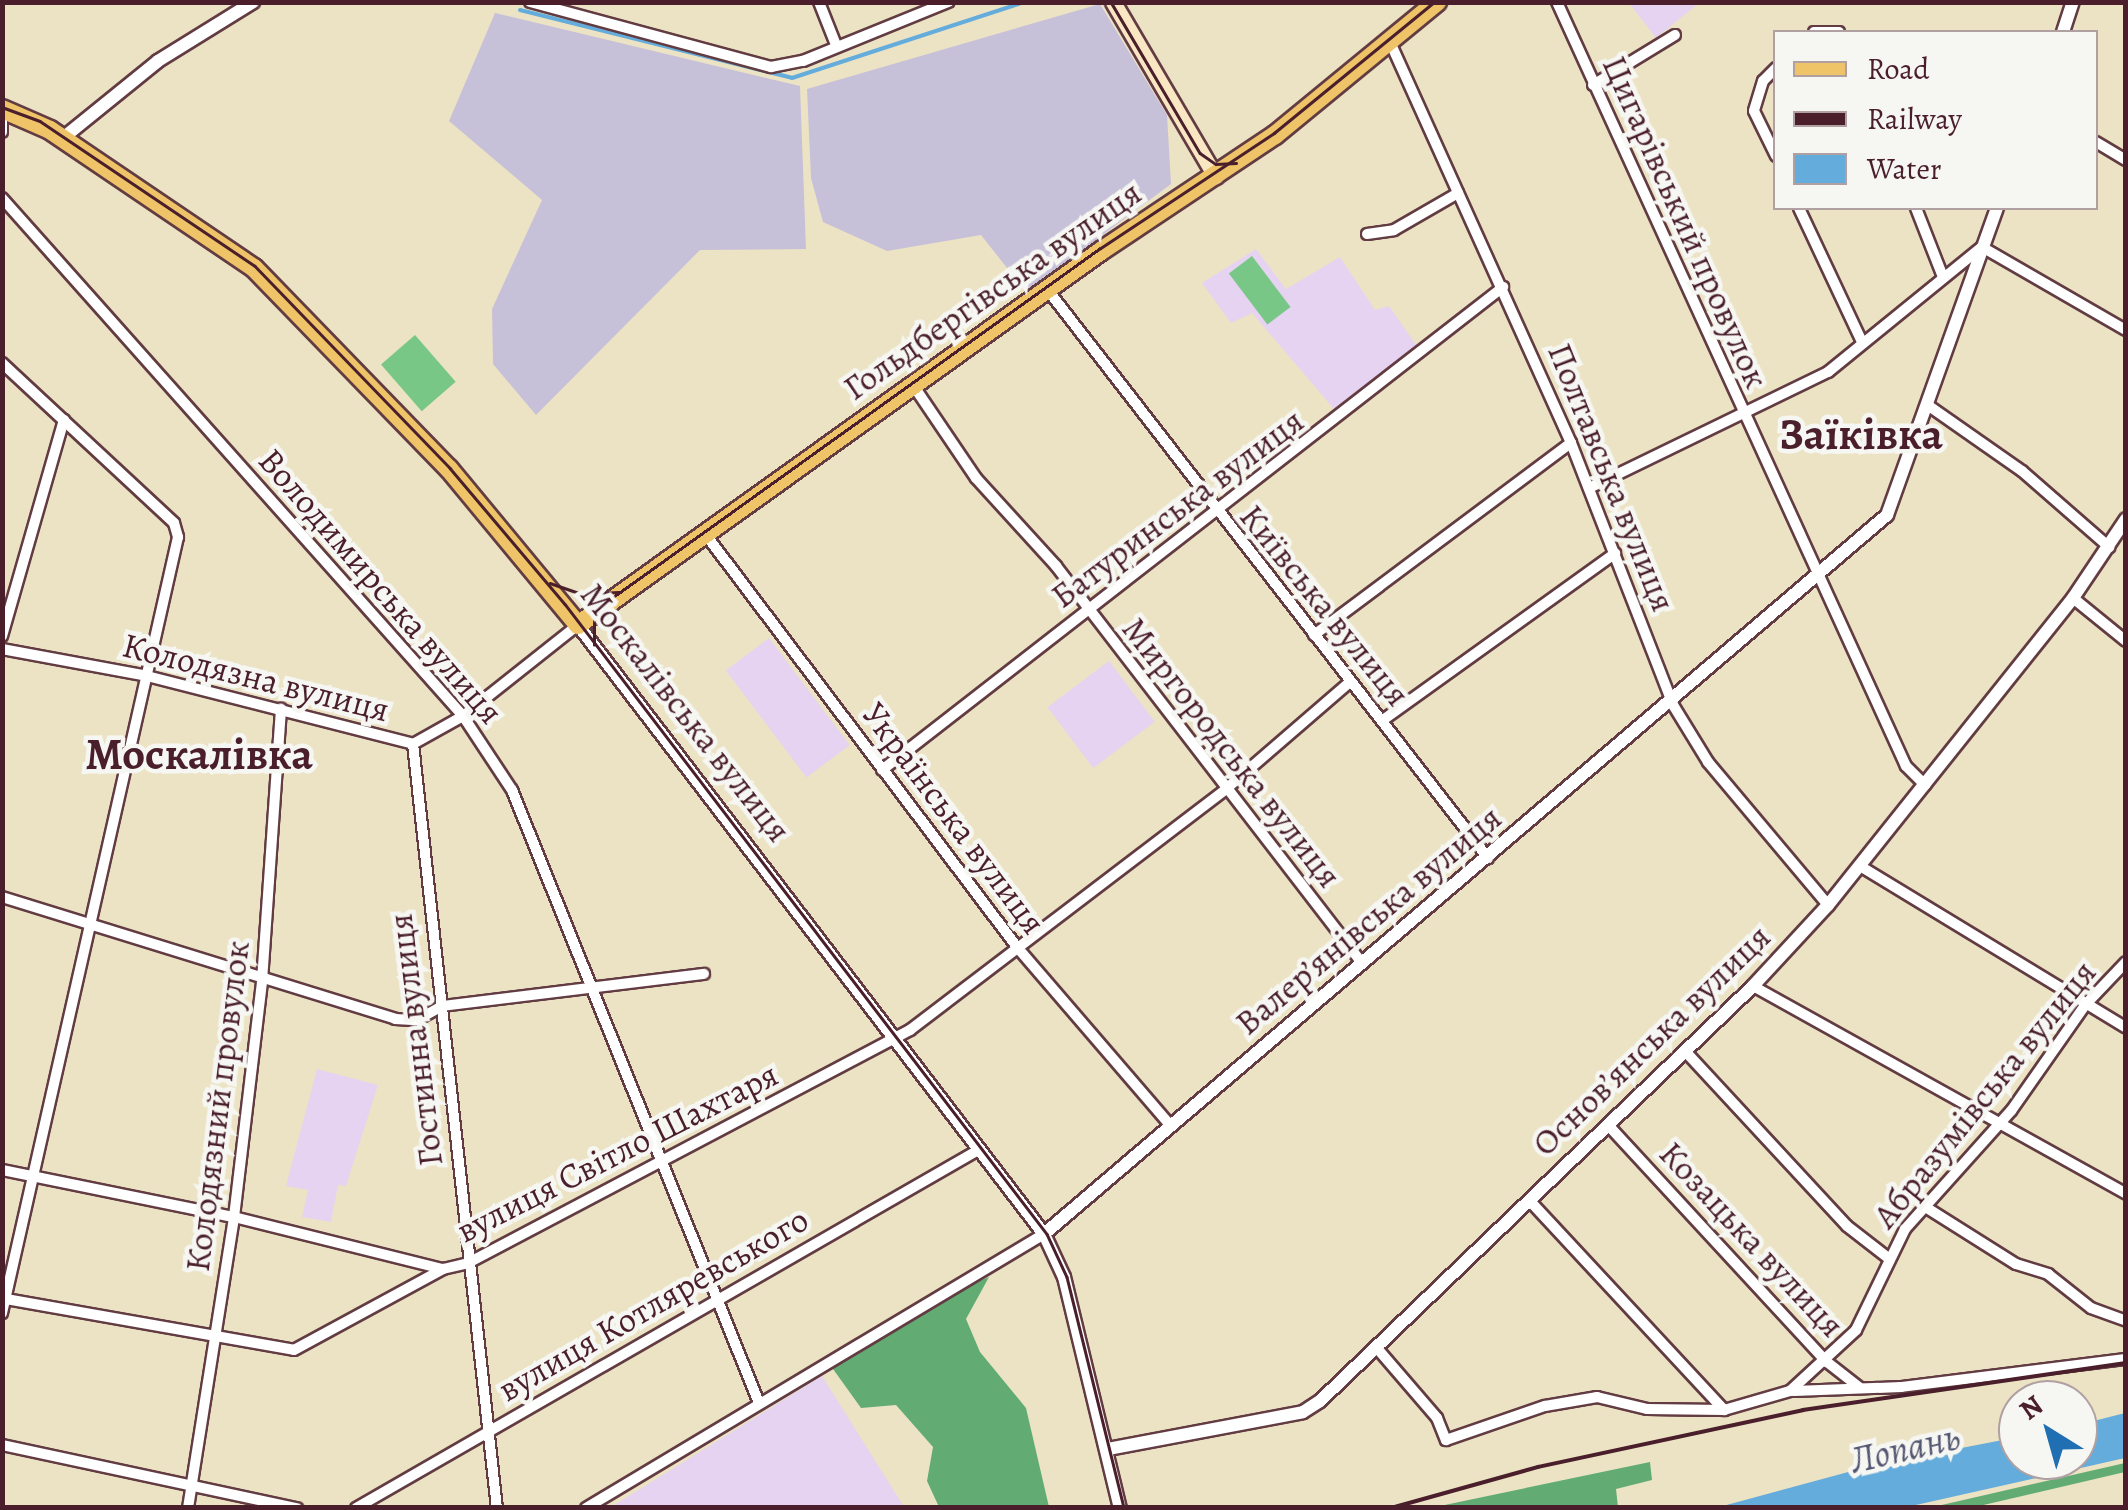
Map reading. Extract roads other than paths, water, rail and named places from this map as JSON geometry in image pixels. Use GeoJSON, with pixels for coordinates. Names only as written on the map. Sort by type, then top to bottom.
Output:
{"type":"FeatureCollection","features":[{"type":"Feature","properties":{"kind":"main road"},"geometry":{"type":"LineString","coordinates":[[1113,2],[1215,176]]}},
{"type":"Feature","properties":{"kind":"main road","name":"Гольдбергівська вулиця"},"geometry":{"type":"LineString","coordinates":[[578,625],[1047,289],[1215,176],[1437,2]]}},
{"type":"Feature","properties":{"kind":"main road","name":"Москалівська вулиця"},"geometry":{"type":"LineString","coordinates":[[2,109],[63,138],[254,268],[449,470],[578,625]]}},
{"type":"Feature","properties":{"kind":"street"},"geometry":{"type":"LineString","coordinates":[[63,138],[236,6],[253,2]]}},
{"type":"Feature","properties":{"kind":"street"},"geometry":{"type":"LineString","coordinates":[[530,2],[771,67],[948,2]]}},
{"type":"Feature","properties":{"kind":"street"},"geometry":{"type":"LineString","coordinates":[[819,2],[836,45]]}},
{"type":"Feature","properties":{"kind":"street","name":"Цигарівський провулок"},"geometry":{"type":"LineString","coordinates":[[1557,2],[1906,766],[1925,784]]}},
{"type":"Feature","properties":{"kind":"street"},"geometry":{"type":"LineString","coordinates":[[2063,30],[2073,2]]}},
{"type":"Feature","properties":{"kind":"street"},"geometry":{"type":"LineString","coordinates":[[1593,84],[1675,35]]}},
{"type":"Feature","properties":{"kind":"street","name":"Полтавська вулиця"},"geometry":{"type":"LineString","coordinates":[[1390,42],[1570,443],[1672,705],[1708,762],[1828,905]]}},
{"type":"Feature","properties":{"kind":"street"},"geometry":{"type":"LineString","coordinates":[[1773,71],[1763,81],[1754,111],[1773,150]]}},
{"type":"Feature","properties":{"kind":"street"},"geometry":{"type":"LineString","coordinates":[[2,118],[2,132]]}},
{"type":"Feature","properties":{"kind":"street"},"geometry":{"type":"LineString","coordinates":[[2098,143],[2126,160]]}},
{"type":"Feature","properties":{"kind":"street"},"geometry":{"type":"LineString","coordinates":[[1367,234],[1394,230],[1458,193]]}},
{"type":"Feature","properties":{"kind":"street","name":"Володимирська вулиця"},"geometry":{"type":"LineString","coordinates":[[2,198],[463,716],[512,790],[596,987],[661,1164],[759,1402]]}},
{"type":"Feature","properties":{"kind":"street"},"geometry":{"type":"LineString","coordinates":[[1800,210],[1861,340]]}},
{"type":"Feature","properties":{"kind":"street"},"geometry":{"type":"LineString","coordinates":[[1917,210],[1943,277]]}},
{"type":"Feature","properties":{"kind":"street","name":"Валер’янівська вулиця"},"geometry":{"type":"LineString","coordinates":[[586,1508],[1044,1234],[1672,705],[1887,515],[1997,210]]}},
{"type":"Feature","properties":{"kind":"street"},"geometry":{"type":"LineString","coordinates":[[1588,488],[1828,372],[1861,340],[1982,247],[2126,330]]}},
{"type":"Feature","properties":{"kind":"street","name":"Батуринська вулиця"},"geometry":{"type":"LineString","coordinates":[[882,770],[1503,287]]}},
{"type":"Feature","properties":{"kind":"street","name":"Київська вулиця"},"geometry":{"type":"LineString","coordinates":[[1047,289],[1214,512],[1383,720],[1488,858]]}},
{"type":"Feature","properties":{"kind":"street"},"geometry":{"type":"LineString","coordinates":[[2,363],[174,523],[178,537],[87,920],[2,1313]]}},
{"type":"Feature","properties":{"kind":"street","name":"Миргородська вулиця"},"geometry":{"type":"LineString","coordinates":[[913,385],[976,478],[1088,611],[1362,964]]}},
{"type":"Feature","properties":{"kind":"street"},"geometry":{"type":"LineString","coordinates":[[1929,406],[2022,471],[2108,547]]}},
{"type":"Feature","properties":{"kind":"street"},"geometry":{"type":"LineString","coordinates":[[2,636],[64,420]]}},
{"type":"Feature","properties":{"kind":"street"},"geometry":{"type":"LineString","coordinates":[[1314,635],[1570,443]]}},
{"type":"Feature","properties":{"kind":"street","name":"Основ’янська вулиця"},"geometry":{"type":"LineString","coordinates":[[1108,1449],[1303,1412],[1376,1347],[1753,986],[1828,905],[2073,598],[2126,520]]}},
{"type":"Feature","properties":{"kind":"street","name":"Українська вулиця"},"geometry":{"type":"LineString","coordinates":[[706,535],[1016,948],[1170,1125]]}},
{"type":"Feature","properties":{"kind":"street"},"geometry":{"type":"LineString","coordinates":[[1383,720],[1615,553]]}},
{"type":"Feature","properties":{"kind":"street"},"geometry":{"type":"LineString","coordinates":[[2073,598],[2126,641]]}},
{"type":"Feature","properties":{"kind":"street","name":"Колодязна вулиця"},"geometry":{"type":"LineString","coordinates":[[2,649],[147,676],[413,744],[463,716],[578,625]]}},
{"type":"Feature","properties":{"kind":"street","name":"Москалівська вулиця"},"geometry":{"type":"LineString","coordinates":[[578,625],[1044,1234],[1063,1273],[1120,1508]]}},
{"type":"Feature","properties":{"kind":"street","name":"вулиця Світло Шахтаря"},"geometry":{"type":"LineString","coordinates":[[2,1170],[29,1180],[234,1217],[443,1270],[468,1263],[896,1038],[1226,789],[1350,682]]}},
{"type":"Feature","properties":{"kind":"street","name":"Колодязний провулок"},"geometry":{"type":"LineString","coordinates":[[188,1508],[218,1335],[262,981],[281,708]]}},
{"type":"Feature","properties":{"kind":"street","name":"Гостинна вулиця"},"geometry":{"type":"LineString","coordinates":[[413,744],[486,1438],[498,1508]]}},
{"type":"Feature","properties":{"kind":"street"},"geometry":{"type":"LineString","coordinates":[[1860,866],[2126,1028]]}},
{"type":"Feature","properties":{"kind":"street"},"geometry":{"type":"LineString","coordinates":[[2,897],[87,920],[262,981],[395,1019],[417,1020],[442,1006],[704,974]]}},
{"type":"Feature","properties":{"kind":"street","name":"Абразумівська вулиця"},"geometry":{"type":"LineString","coordinates":[[1790,1391],[1827,1362],[1878,1294],[1887,1257],[2086,1004],[2126,962]]}},
{"type":"Feature","properties":{"kind":"street"},"geometry":{"type":"LineString","coordinates":[[1753,986],[1994,1124],[2126,1194]]}},
{"type":"Feature","properties":{"kind":"street"},"geometry":{"type":"LineString","coordinates":[[1685,1051],[1847,1226],[1887,1257]]}},
{"type":"Feature","properties":{"kind":"street","name":"Козацька вулиця"},"geometry":{"type":"LineString","coordinates":[[1608,1124],[1827,1362],[1859,1387]]}},
{"type":"Feature","properties":{"kind":"street","name":"вулиця Котляревського"},"geometry":{"type":"LineString","coordinates":[[356,1508],[486,1438],[501,1422],[716,1296],[980,1149]]}},
{"type":"Feature","properties":{"kind":"street"},"geometry":{"type":"LineString","coordinates":[[1529,1200],[1724,1410]]}},
{"type":"Feature","properties":{"kind":"street"},"geometry":{"type":"LineString","coordinates":[[1926,1208],[2016,1264],[2048,1274],[2092,1308],[2126,1321]]}},
{"type":"Feature","properties":{"kind":"street"},"geometry":{"type":"LineString","coordinates":[[6,1299],[294,1350],[443,1270]]}},
{"type":"Feature","properties":{"kind":"street"},"geometry":{"type":"LineString","coordinates":[[1376,1347],[1437,1418],[1446,1440],[1545,1406],[1597,1397],[1647,1408],[1724,1410],[1763,1404],[1790,1391],[2126,1359]]}},
{"type":"Feature","properties":{"kind":"street"},"geometry":{"type":"LineString","coordinates":[[2,1445],[193,1481],[297,1508]]}},
{"type":"Feature","properties":{"kind":"water"},"geometry":{"type":"Polygon","coordinates":[[[2125,1413],[2125,1458],[2098,1464],[2098,1420],[2125,1413]]]}},
{"type":"Feature","properties":{"kind":"water"},"geometry":{"type":"Polygon","coordinates":[[[1998,1441],[1998,1480],[2027,1480],[1907,1507],[1719,1507],[1874,1465],[1998,1441]]]}},
{"type":"Feature","properties":{"kind":"waterway"},"geometry":{"type":"LineString","coordinates":[[520,10],[792,78],[1024,2]]}},
{"type":"Feature","properties":{"kind":"tram line"},"geometry":{"type":"LineString","coordinates":[[1111,2],[1200,153],[1216,164],[1236,163]]}},
{"type":"Feature","properties":{"kind":"tram line"},"geometry":{"type":"LineString","coordinates":[[594,645],[594,621],[609,600],[1099,249],[1274,133],[1434,2]]}},
{"type":"Feature","properties":{"kind":"tram line"},"geometry":{"type":"LineString","coordinates":[[2,107],[40,121],[255,266],[450,468],[565,604],[1047,1234],[1067,1277],[1124,1508]]}},
{"type":"Feature","properties":{"kind":"tram line"},"geometry":{"type":"LineString","coordinates":[[550,583],[582,594],[618,592]]}},
{"type":"Feature","properties":{"kind":"railway"},"geometry":{"type":"LineString","coordinates":[[1391,1508],[1538,1467],[1803,1410],[2126,1363]]}},
{"type":"Feature","properties":{"kind":"district","name":"Заїківка"},"geometry":{"type":"Point","coordinates":[1861,435]}},
{"type":"Feature","properties":{"kind":"district","name":"Москалівка"},"geometry":{"type":"Point","coordinates":[199,755]}},
{"type":"Feature","properties":{"kind":"water label","name":"Лопань"},"geometry":{"type":"Point","coordinates":[1905,1449]}}]}
